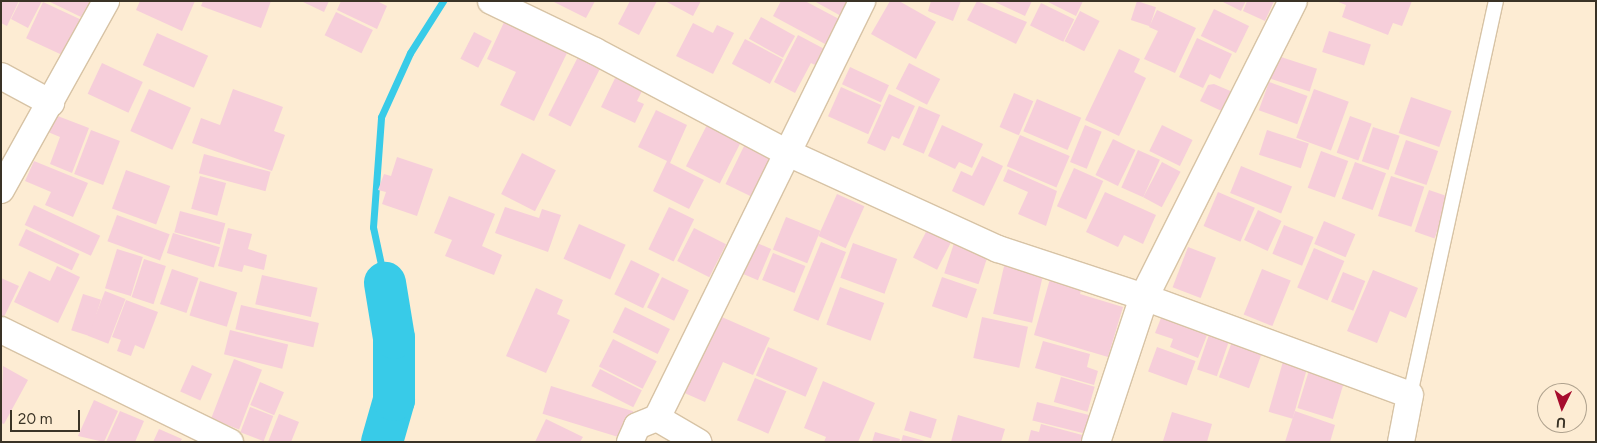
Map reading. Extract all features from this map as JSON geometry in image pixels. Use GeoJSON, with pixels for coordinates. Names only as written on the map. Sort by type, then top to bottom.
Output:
{"type":"FeatureCollection","features":[{"type":"Feature","properties":{"kind":"street"},"geometry":{"type":"LineString","coordinates":[[1,190],[106,1]]}},
{"type":"Feature","properties":{"kind":"street"},"geometry":{"type":"LineString","coordinates":[[630,442],[637,426],[657,418],[786,152],[862,1]]}},
{"type":"Feature","properties":{"kind":"street"},"geometry":{"type":"LineString","coordinates":[[1096,442],[1144,297],[1293,1]]}},
{"type":"Feature","properties":{"kind":"street"},"geometry":{"type":"LineString","coordinates":[[496,4],[786,152],[998,249],[1144,297],[1410,395],[1401,442]]}},
{"type":"Feature","properties":{"kind":"street"},"geometry":{"type":"LineString","coordinates":[[1,76],[51,103]]}},
{"type":"Feature","properties":{"kind":"street"},"geometry":{"type":"LineString","coordinates":[[1,330],[230,442]]}},
{"type":"Feature","properties":{"kind":"street"},"geometry":{"type":"LineString","coordinates":[[657,418],[698,442]]}},
{"type":"Feature","properties":{"kind":"lane"},"geometry":{"type":"LineString","coordinates":[[1410,395],[1496,1]]}},
{"type":"Feature","properties":{"kind":"building"},"geometry":{"type":"Polygon","coordinates":[[[1,1],[19,1],[7,26],[1,23],[1,1]]]}},
{"type":"Feature","properties":{"kind":"building"},"geometry":{"type":"Polygon","coordinates":[[[20,1],[42,1],[28,28],[11,19],[20,1]]]}},
{"type":"Feature","properties":{"kind":"building"},"geometry":{"type":"Polygon","coordinates":[[[48,1],[90,1],[81,17],[48,1]]]}},
{"type":"Feature","properties":{"kind":"building"},"geometry":{"type":"Polygon","coordinates":[[[140,1],[195,1],[182,31],[136,10],[140,1]]]}},
{"type":"Feature","properties":{"kind":"building"},"geometry":{"type":"Polygon","coordinates":[[[203,1],[271,1],[261,28],[201,6],[203,1]]]}},
{"type":"Feature","properties":{"kind":"building"},"geometry":{"type":"Polygon","coordinates":[[[301,1],[329,1],[324,12],[301,1]]]}},
{"type":"Feature","properties":{"kind":"building"},"geometry":{"type":"Polygon","coordinates":[[[341,1],[377,1],[387,6],[377,29],[337,10],[341,1]]]}},
{"type":"Feature","properties":{"kind":"building"},"geometry":{"type":"Polygon","coordinates":[[[552,1],[595,1],[586,18],[552,1]]]}},
{"type":"Feature","properties":{"kind":"building"},"geometry":{"type":"Polygon","coordinates":[[[630,1],[657,1],[639,35],[618,24],[630,1]]]}},
{"type":"Feature","properties":{"kind":"building"},"geometry":{"type":"Polygon","coordinates":[[[665,1],[701,1],[693,16],[665,1]]]}},
{"type":"Feature","properties":{"kind":"building"},"geometry":{"type":"Polygon","coordinates":[[[781,1],[805,1],[839,19],[825,44],[773,16],[781,1]]]}},
{"type":"Feature","properties":{"kind":"building"},"geometry":{"type":"Polygon","coordinates":[[[814,1],[849,1],[841,16],[814,1]]]}},
{"type":"Feature","properties":{"kind":"building"},"geometry":{"type":"Polygon","coordinates":[[[890,1],[899,1],[936,22],[916,59],[871,34],[890,1]]]}},
{"type":"Feature","properties":{"kind":"building"},"geometry":{"type":"Polygon","coordinates":[[[931,1],[961,1],[953,21],[928,11],[931,1]]]}},
{"type":"Feature","properties":{"kind":"building"},"geometry":{"type":"Polygon","coordinates":[[[977,1],[1027,22],[1016,44],[967,20],[977,1]]]}},
{"type":"Feature","properties":{"kind":"building"},"geometry":{"type":"Polygon","coordinates":[[[993,1],[1032,1],[1025,16],[993,1]]]}},
{"type":"Feature","properties":{"kind":"building"},"geometry":{"type":"Polygon","coordinates":[[[1046,1],[1083,1],[1076,16],[1046,1]]]}},
{"type":"Feature","properties":{"kind":"building"},"geometry":{"type":"Polygon","coordinates":[[[1137,1],[1156,7],[1150,26],[1131,20],[1137,1]]]}},
{"type":"Feature","properties":{"kind":"building"},"geometry":{"type":"Polygon","coordinates":[[[1221,1],[1246,1],[1241,11],[1221,1]]]}},
{"type":"Feature","properties":{"kind":"building"},"geometry":{"type":"Polygon","coordinates":[[[1247,1],[1274,1],[1265,21],[1243,11],[1247,1]]]}},
{"type":"Feature","properties":{"kind":"building"},"geometry":{"type":"Polygon","coordinates":[[[1336,1],[1412,1],[1402,26],[1393,23],[1388,35],[1342,17],[1346,5],[1336,1]]]}},
{"type":"Feature","properties":{"kind":"building"},"geometry":{"type":"Polygon","coordinates":[[[43,2],[83,21],[66,57],[26,38],[43,2]]]}},
{"type":"Feature","properties":{"kind":"building"},"geometry":{"type":"Polygon","coordinates":[[[1041,3],[1074,19],[1063,42],[1030,25],[1041,3]]]}},
{"type":"Feature","properties":{"kind":"building"},"geometry":{"type":"Polygon","coordinates":[[[1214,9],[1249,26],[1236,53],[1201,36],[1214,9]]]}},
{"type":"Feature","properties":{"kind":"building"},"geometry":{"type":"Polygon","coordinates":[[[1157,10],[1196,28],[1175,73],[1144,59],[1158,31],[1149,27],[1157,10]]]}},
{"type":"Feature","properties":{"kind":"building"},"geometry":{"type":"Polygon","coordinates":[[[1080,11],[1100,21],[1084,51],[1065,41],[1080,11]]]}},
{"type":"Feature","properties":{"kind":"building"},"geometry":{"type":"Polygon","coordinates":[[[336,12],[373,30],[361,53],[325,35],[336,12]]]}},
{"type":"Feature","properties":{"kind":"building"},"geometry":{"type":"Polygon","coordinates":[[[761,17],[795,36],[783,58],[749,39],[761,17]]]}},
{"type":"Feature","properties":{"kind":"building"},"geometry":{"type":"Polygon","coordinates":[[[505,20],[568,51],[534,121],[500,105],[516,72],[487,59],[505,20]]]}},
{"type":"Feature","properties":{"kind":"building"},"geometry":{"type":"Polygon","coordinates":[[[693,23],[713,33],[717,25],[734,33],[713,74],[676,56],[693,23]]]}},
{"type":"Feature","properties":{"kind":"building"},"geometry":{"type":"Polygon","coordinates":[[[1329,31],[1371,45],[1364,66],[1322,52],[1329,31]]]}},
{"type":"Feature","properties":{"kind":"building"},"geometry":{"type":"Polygon","coordinates":[[[474,32],[492,41],[478,68],[460,59],[474,32]]]}},
{"type":"Feature","properties":{"kind":"building"},"geometry":{"type":"Polygon","coordinates":[[[157,33],[208,56],[194,88],[143,65],[157,33]]]}},
{"type":"Feature","properties":{"kind":"building"},"geometry":{"type":"Polygon","coordinates":[[[798,35],[830,52],[821,68],[811,63],[795,93],[774,82],[798,35]]]}},
{"type":"Feature","properties":{"kind":"building"},"geometry":{"type":"Polygon","coordinates":[[[1197,38],[1232,54],[1220,79],[1210,74],[1203,88],[1179,77],[1197,38]]]}},
{"type":"Feature","properties":{"kind":"building"},"geometry":{"type":"Polygon","coordinates":[[[745,39],[783,59],[770,84],[732,64],[745,39]]]}},
{"type":"Feature","properties":{"kind":"building"},"geometry":{"type":"Polygon","coordinates":[[[1119,49],[1140,59],[1134,72],[1146,78],[1119,136],[1085,120],[1119,49]]]}},
{"type":"Feature","properties":{"kind":"building"},"geometry":{"type":"Polygon","coordinates":[[[581,51],[603,62],[571,127],[548,115],[581,51]]]}},
{"type":"Feature","properties":{"kind":"building"},"geometry":{"type":"Polygon","coordinates":[[[1278,56],[1317,69],[1310,91],[1271,79],[1278,56]]]}},
{"type":"Feature","properties":{"kind":"building"},"geometry":{"type":"Polygon","coordinates":[[[102,63],[143,82],[128,113],[88,94],[102,63]]]}},
{"type":"Feature","properties":{"kind":"building"},"geometry":{"type":"Polygon","coordinates":[[[909,63],[940,79],[927,105],[896,89],[909,63]]]}},
{"type":"Feature","properties":{"kind":"building"},"geometry":{"type":"Polygon","coordinates":[[[850,67],[889,85],[881,102],[842,84],[850,67]]]}},
{"type":"Feature","properties":{"kind":"building"},"geometry":{"type":"Polygon","coordinates":[[[620,68],[647,81],[637,101],[644,104],[635,123],[601,107],[620,68]]]}},
{"type":"Feature","properties":{"kind":"building"},"geometry":{"type":"Polygon","coordinates":[[[1269,82],[1308,96],[1297,124],[1259,110],[1269,82]]]}},
{"type":"Feature","properties":{"kind":"building"},"geometry":{"type":"Polygon","coordinates":[[[1214,84],[1235,93],[1226,113],[1200,101],[1208,85],[1214,84]]]}},
{"type":"Feature","properties":{"kind":"building"},"geometry":{"type":"Polygon","coordinates":[[[841,87],[881,105],[868,134],[828,116],[841,87]]]}},
{"type":"Feature","properties":{"kind":"building"},"geometry":{"type":"Polygon","coordinates":[[[149,89],[191,108],[172,150],[130,131],[149,89]]]}},
{"type":"Feature","properties":{"kind":"building"},"geometry":{"type":"Polygon","coordinates":[[[233,89],[283,107],[274,131],[285,135],[272,171],[192,143],[201,118],[220,125],[233,89]]]}},
{"type":"Feature","properties":{"kind":"building"},"geometry":{"type":"Polygon","coordinates":[[[1314,89],[1349,102],[1331,151],[1296,138],[1314,89]]]}},
{"type":"Feature","properties":{"kind":"building"},"geometry":{"type":"Polygon","coordinates":[[[1014,93],[1033,101],[1019,135],[1000,127],[1014,93]]]}},
{"type":"Feature","properties":{"kind":"building"},"geometry":{"type":"Polygon","coordinates":[[[889,94],[915,106],[899,139],[892,136],[885,151],[867,143],[889,94]]]}},
{"type":"Feature","properties":{"kind":"building"},"geometry":{"type":"Polygon","coordinates":[[[1411,97],[1452,111],[1439,147],[1399,133],[1411,97]]]}},
{"type":"Feature","properties":{"kind":"building"},"geometry":{"type":"Polygon","coordinates":[[[1037,99],[1081,118],[1068,150],[1023,131],[1037,99]]]}},
{"type":"Feature","properties":{"kind":"building"},"geometry":{"type":"Polygon","coordinates":[[[919,106],[940,115],[924,154],[903,145],[919,106]]]}},
{"type":"Feature","properties":{"kind":"building"},"geometry":{"type":"Polygon","coordinates":[[[656,110],[687,125],[670,163],[704,180],[689,209],[653,191],[667,161],[638,147],[656,110]]]}},
{"type":"Feature","properties":{"kind":"building"},"geometry":{"type":"Polygon","coordinates":[[[55,115],[89,128],[72,173],[50,164],[60,137],[48,132],[55,115]]]}},
{"type":"Feature","properties":{"kind":"building"},"geometry":{"type":"Polygon","coordinates":[[[1350,116],[1372,124],[1358,161],[1337,153],[1350,116]]]}},
{"type":"Feature","properties":{"kind":"building"},"geometry":{"type":"Polygon","coordinates":[[[710,119],[744,136],[720,183],[686,166],[710,119]]]}},
{"type":"Feature","properties":{"kind":"building"},"geometry":{"type":"Polygon","coordinates":[[[942,125],[983,144],[972,168],[959,162],[955,169],[928,156],[942,125]]]}},
{"type":"Feature","properties":{"kind":"building"},"geometry":{"type":"Polygon","coordinates":[[[1085,125],[1102,132],[1087,169],[1070,162],[1085,125]]]}},
{"type":"Feature","properties":{"kind":"building"},"geometry":{"type":"Polygon","coordinates":[[[1162,125],[1193,140],[1180,166],[1149,151],[1162,125]]]}},
{"type":"Feature","properties":{"kind":"building"},"geometry":{"type":"Polygon","coordinates":[[[1373,127],[1400,136],[1389,170],[1362,161],[1373,127]]]}},
{"type":"Feature","properties":{"kind":"building"},"geometry":{"type":"Polygon","coordinates":[[[91,130],[120,141],[103,185],[74,174],[91,130]]]}},
{"type":"Feature","properties":{"kind":"building"},"geometry":{"type":"Polygon","coordinates":[[[1267,130],[1309,144],[1301,168],[1259,155],[1267,130]]]}},
{"type":"Feature","properties":{"kind":"building"},"geometry":{"type":"Polygon","coordinates":[[[1020,135],[1070,156],[1056,187],[1007,166],[1020,135]]]}},
{"type":"Feature","properties":{"kind":"building"},"geometry":{"type":"Polygon","coordinates":[[[1113,139],[1135,150],[1118,186],[1095,175],[1113,139]]]}},
{"type":"Feature","properties":{"kind":"building"},"geometry":{"type":"Polygon","coordinates":[[[747,140],[776,154],[754,198],[726,184],[747,140]]]}},
{"type":"Feature","properties":{"kind":"building"},"geometry":{"type":"Polygon","coordinates":[[[1406,140],[1438,151],[1426,185],[1394,174],[1406,140]]]}},
{"type":"Feature","properties":{"kind":"building"},"geometry":{"type":"Polygon","coordinates":[[[1138,150],[1160,160],[1143,197],[1121,187],[1138,150]]]}},
{"type":"Feature","properties":{"kind":"building"},"geometry":{"type":"Polygon","coordinates":[[[1321,151],[1348,161],[1335,198],[1308,188],[1321,151]]]}},
{"type":"Feature","properties":{"kind":"building"},"geometry":{"type":"Polygon","coordinates":[[[522,153],[556,170],[535,211],[501,194],[522,153]]]}},
{"type":"Feature","properties":{"kind":"building"},"geometry":{"type":"Polygon","coordinates":[[[204,154],[271,172],[265,191],[199,173],[204,154]]]}},
{"type":"Feature","properties":{"kind":"building"},"geometry":{"type":"Polygon","coordinates":[[[982,156],[1003,166],[984,206],[952,191],[961,171],[972,176],[982,156]]]}},
{"type":"Feature","properties":{"kind":"building"},"geometry":{"type":"Polygon","coordinates":[[[397,157],[433,169],[417,216],[382,204],[386,192],[378,190],[384,174],[391,176],[397,157]]]}},
{"type":"Feature","properties":{"kind":"building"},"geometry":{"type":"Polygon","coordinates":[[[34,161],[88,183],[73,217],[45,205],[51,192],[25,181],[34,161]]]}},
{"type":"Feature","properties":{"kind":"building"},"geometry":{"type":"Polygon","coordinates":[[[1162,162],[1181,172],[1162,207],[1143,197],[1162,162]]]}},
{"type":"Feature","properties":{"kind":"building"},"geometry":{"type":"Polygon","coordinates":[[[1355,162],[1386,173],[1373,210],[1342,199],[1355,162]]]}},
{"type":"Feature","properties":{"kind":"building"},"geometry":{"type":"Polygon","coordinates":[[[1241,166],[1292,187],[1281,213],[1230,193],[1241,166]]]}},
{"type":"Feature","properties":{"kind":"building"},"geometry":{"type":"Polygon","coordinates":[[[1074,168],[1103,181],[1086,219],[1057,206],[1074,168]]]}},
{"type":"Feature","properties":{"kind":"building"},"geometry":{"type":"Polygon","coordinates":[[[1008,169],[1057,191],[1046,226],[1018,214],[1028,192],[1003,181],[1008,169]]]}},
{"type":"Feature","properties":{"kind":"building"},"geometry":{"type":"Polygon","coordinates":[[[126,170],[170,186],[156,225],[112,209],[126,170]]]}},
{"type":"Feature","properties":{"kind":"building"},"geometry":{"type":"Polygon","coordinates":[[[200,176],[226,183],[217,216],[191,209],[200,176]]]}},
{"type":"Feature","properties":{"kind":"building"},"geometry":{"type":"Polygon","coordinates":[[[1391,176],[1424,187],[1411,227],[1378,216],[1391,176]]]}},
{"type":"Feature","properties":{"kind":"building"},"geometry":{"type":"Polygon","coordinates":[[[1429,190],[1449,197],[1435,238],[1415,232],[1429,190]]]}},
{"type":"Feature","properties":{"kind":"building"},"geometry":{"type":"Polygon","coordinates":[[[1105,192],[1156,215],[1143,244],[1124,235],[1118,247],[1086,232],[1105,192]]]}},
{"type":"Feature","properties":{"kind":"building"},"geometry":{"type":"Polygon","coordinates":[[[1218,192],[1255,208],[1240,242],[1204,226],[1218,192]]]}},
{"type":"Feature","properties":{"kind":"building"},"geometry":{"type":"Polygon","coordinates":[[[837,194],[864,206],[846,248],[818,236],[837,194]]]}},
{"type":"Feature","properties":{"kind":"building"},"geometry":{"type":"Polygon","coordinates":[[[449,196],[495,214],[482,246],[502,255],[494,275],[445,256],[452,240],[434,233],[449,196]]]}},
{"type":"Feature","properties":{"kind":"building"},"geometry":{"type":"Polygon","coordinates":[[[34,205],[100,236],[91,256],[25,225],[34,205]]]}},
{"type":"Feature","properties":{"kind":"building"},"geometry":{"type":"Polygon","coordinates":[[[505,207],[539,218],[542,209],[561,215],[548,252],[495,233],[505,207]]]}},
{"type":"Feature","properties":{"kind":"building"},"geometry":{"type":"Polygon","coordinates":[[[669,207],[694,219],[674,262],[648,249],[669,207]]]}},
{"type":"Feature","properties":{"kind":"building"},"geometry":{"type":"Polygon","coordinates":[[[1258,210],[1282,221],[1268,251],[1244,240],[1258,210]]]}},
{"type":"Feature","properties":{"kind":"building"},"geometry":{"type":"Polygon","coordinates":[[[180,211],[225,223],[220,244],[174,232],[180,211]]]}},
{"type":"Feature","properties":{"kind":"building"},"geometry":{"type":"Polygon","coordinates":[[[117,215],[170,234],[160,260],[107,241],[117,215]]]}},
{"type":"Feature","properties":{"kind":"building"},"geometry":{"type":"Polygon","coordinates":[[[786,217],[820,231],[807,263],[773,249],[786,217]]]}},
{"type":"Feature","properties":{"kind":"building"},"geometry":{"type":"Polygon","coordinates":[[[1324,221],[1355,234],[1346,257],[1314,244],[1324,221]]]}},
{"type":"Feature","properties":{"kind":"building"},"geometry":{"type":"Polygon","coordinates":[[[579,224],[626,245],[610,279],[564,259],[579,224]]]}},
{"type":"Feature","properties":{"kind":"building"},"geometry":{"type":"Polygon","coordinates":[[[1284,225],[1314,237],[1302,266],[1272,254],[1284,225]]]}},
{"type":"Feature","properties":{"kind":"building"},"geometry":{"type":"Polygon","coordinates":[[[228,228],[252,234],[248,249],[267,255],[264,270],[244,265],[242,272],[218,266],[228,228]]]}},
{"type":"Feature","properties":{"kind":"building"},"geometry":{"type":"Polygon","coordinates":[[[694,228],[726,244],[709,277],[677,261],[694,228]]]}},
{"type":"Feature","properties":{"kind":"building"},"geometry":{"type":"Polygon","coordinates":[[[928,228],[952,240],[937,270],[913,257],[928,228]]]}},
{"type":"Feature","properties":{"kind":"building"},"geometry":{"type":"Polygon","coordinates":[[[26,229],[79,254],[72,270],[18,245],[26,229]]]}},
{"type":"Feature","properties":{"kind":"building"},"geometry":{"type":"Polygon","coordinates":[[[173,233],[220,247],[214,267],[167,253],[173,233]]]}},
{"type":"Feature","properties":{"kind":"building"},"geometry":{"type":"Polygon","coordinates":[[[956,237],[990,248],[978,284],[944,273],[956,237]]]}},
{"type":"Feature","properties":{"kind":"building"},"geometry":{"type":"Polygon","coordinates":[[[750,240],[771,249],[758,280],[737,271],[750,240]]]}},
{"type":"Feature","properties":{"kind":"building"},"geometry":{"type":"Polygon","coordinates":[[[821,242],[846,252],[818,321],[793,311],[821,242]]]}},
{"type":"Feature","properties":{"kind":"building"},"geometry":{"type":"Polygon","coordinates":[[[853,243],[897,259],[885,294],[840,278],[853,243]]]}},
{"type":"Feature","properties":{"kind":"building"},"geometry":{"type":"Polygon","coordinates":[[[1188,247],[1216,258],[1201,298],[1173,287],[1188,247]]]}},
{"type":"Feature","properties":{"kind":"building"},"geometry":{"type":"Polygon","coordinates":[[[1314,248],[1344,261],[1328,300],[1297,288],[1314,248]]]}},
{"type":"Feature","properties":{"kind":"building"},"geometry":{"type":"Polygon","coordinates":[[[117,249],[143,257],[131,296],[105,288],[117,249]]]}},
{"type":"Feature","properties":{"kind":"building"},"geometry":{"type":"Polygon","coordinates":[[[773,253],[805,266],[795,293],[762,280],[773,253]]]}},
{"type":"Feature","properties":{"kind":"building"},"geometry":{"type":"Polygon","coordinates":[[[144,259],[166,266],[154,304],[132,297],[144,259]]]}},
{"type":"Feature","properties":{"kind":"building"},"geometry":{"type":"Polygon","coordinates":[[[631,260],[660,274],[643,308],[614,294],[631,260]]]}},
{"type":"Feature","properties":{"kind":"building"},"geometry":{"type":"Polygon","coordinates":[[[1005,262],[1044,271],[1032,323],[993,314],[1005,262]]]}},
{"type":"Feature","properties":{"kind":"building"},"geometry":{"type":"Polygon","coordinates":[[[57,266],[80,277],[58,323],[14,302],[29,271],[50,281],[57,266]]]}},
{"type":"Feature","properties":{"kind":"building"},"geometry":{"type":"Polygon","coordinates":[[[172,269],[198,278],[186,313],[160,304],[172,269]]]}},
{"type":"Feature","properties":{"kind":"building"},"geometry":{"type":"Polygon","coordinates":[[[1262,269],[1291,281],[1272,326],[1244,314],[1262,269]]]}},
{"type":"Feature","properties":{"kind":"building"},"geometry":{"type":"Polygon","coordinates":[[[1373,270],[1418,288],[1406,318],[1390,311],[1377,343],[1347,331],[1373,270]]]}},
{"type":"Feature","properties":{"kind":"building"},"geometry":{"type":"Polygon","coordinates":[[[1052,272],[1084,280],[1080,294],[1123,307],[1108,357],[1034,335],[1052,272]]]}},
{"type":"Feature","properties":{"kind":"building"},"geometry":{"type":"Polygon","coordinates":[[[1343,272],[1365,281],[1353,311],[1331,302],[1343,272]]]}},
{"type":"Feature","properties":{"kind":"building"},"geometry":{"type":"Polygon","coordinates":[[[262,275],[318,288],[311,317],[255,304],[262,275]]]}},
{"type":"Feature","properties":{"kind":"building"},"geometry":{"type":"Polygon","coordinates":[[[662,277],[689,290],[674,321],[647,308],[662,277]]]}},
{"type":"Feature","properties":{"kind":"building"},"geometry":{"type":"Polygon","coordinates":[[[942,277],[977,289],[967,318],[932,306],[942,277]]]}},
{"type":"Feature","properties":{"kind":"building"},"geometry":{"type":"Polygon","coordinates":[[[1,278],[19,286],[4,317],[1,316],[1,278]]]}},
{"type":"Feature","properties":{"kind":"building"},"geometry":{"type":"Polygon","coordinates":[[[200,281],[237,292],[227,327],[189,315],[200,281]]]}},
{"type":"Feature","properties":{"kind":"building"},"geometry":{"type":"Polygon","coordinates":[[[840,287],[884,303],[870,341],[826,325],[840,287]]]}},
{"type":"Feature","properties":{"kind":"building"},"geometry":{"type":"Polygon","coordinates":[[[536,288],[563,300],[557,314],[570,320],[546,373],[506,356],[536,288]]]}},
{"type":"Feature","properties":{"kind":"building"},"geometry":{"type":"Polygon","coordinates":[[[105,291],[126,299],[108,344],[88,336],[105,291]]]}},
{"type":"Feature","properties":{"kind":"building"},"geometry":{"type":"Polygon","coordinates":[[[83,294],[101,300],[89,336],[71,330],[83,294]]]}},
{"type":"Feature","properties":{"kind":"building"},"geometry":{"type":"Polygon","coordinates":[[[126,300],[158,312],[144,349],[135,345],[131,356],[117,351],[121,340],[112,337],[126,300]]]}},
{"type":"Feature","properties":{"kind":"building"},"geometry":{"type":"Polygon","coordinates":[[[241,305],[319,323],[313,347],[235,329],[241,305]]]}},
{"type":"Feature","properties":{"kind":"building"},"geometry":{"type":"Polygon","coordinates":[[[625,307],[670,329],[658,354],[613,332],[625,307]]]}},
{"type":"Feature","properties":{"kind":"building"},"geometry":{"type":"Polygon","coordinates":[[[1165,308],[1211,325],[1198,358],[1170,347],[1173,339],[1155,333],[1165,308]]]}},
{"type":"Feature","properties":{"kind":"building"},"geometry":{"type":"Polygon","coordinates":[[[715,314],[770,338],[753,375],[723,362],[705,402],[680,391],[715,314]]]}},
{"type":"Feature","properties":{"kind":"building"},"geometry":{"type":"Polygon","coordinates":[[[982,317],[1028,327],[1019,368],[973,358],[982,317]]]}},
{"type":"Feature","properties":{"kind":"building"},"geometry":{"type":"Polygon","coordinates":[[[1212,326],[1232,333],[1217,376],[1197,369],[1212,326]]]}},
{"type":"Feature","properties":{"kind":"building"},"geometry":{"type":"Polygon","coordinates":[[[230,330],[288,345],[282,369],[224,354],[230,330]]]}},
{"type":"Feature","properties":{"kind":"building"},"geometry":{"type":"Polygon","coordinates":[[[1234,336],[1264,347],[1249,388],[1219,377],[1234,336]]]}},
{"type":"Feature","properties":{"kind":"building"},"geometry":{"type":"Polygon","coordinates":[[[613,339],[657,361],[643,389],[599,367],[613,339]]]}},
{"type":"Feature","properties":{"kind":"building"},"geometry":{"type":"Polygon","coordinates":[[[1043,341],[1090,354],[1087,367],[1098,371],[1094,385],[1035,368],[1043,341]]]}},
{"type":"Feature","properties":{"kind":"building"},"geometry":{"type":"Polygon","coordinates":[[[768,347],[818,368],[806,397],[756,376],[768,347]]]}},
{"type":"Feature","properties":{"kind":"building"},"geometry":{"type":"Polygon","coordinates":[[[1157,347],[1196,361],[1187,385],[1148,371],[1157,347]]]}},
{"type":"Feature","properties":{"kind":"building"},"geometry":{"type":"Polygon","coordinates":[[[1284,358],[1308,365],[1293,419],[1269,412],[1284,358]]]}},
{"type":"Feature","properties":{"kind":"building"},"geometry":{"type":"Polygon","coordinates":[[[234,359],[262,370],[239,430],[211,419],[234,359]]]}},
{"type":"Feature","properties":{"kind":"building"},"geometry":{"type":"Polygon","coordinates":[[[192,365],[212,374],[200,400],[180,391],[192,365]]]}},
{"type":"Feature","properties":{"kind":"building"},"geometry":{"type":"Polygon","coordinates":[[[3,366],[28,380],[4,424],[1,423],[3,366]]]}},
{"type":"Feature","properties":{"kind":"building"},"geometry":{"type":"Polygon","coordinates":[[[1310,367],[1345,378],[1333,419],[1297,408],[1310,367]]]}},
{"type":"Feature","properties":{"kind":"building"},"geometry":{"type":"Polygon","coordinates":[[[600,369],[642,390],[633,407],[591,386],[600,369]]]}},
{"type":"Feature","properties":{"kind":"building"},"geometry":{"type":"Polygon","coordinates":[[[1061,377],[1095,387],[1087,412],[1054,402],[1061,377]]]}},
{"type":"Feature","properties":{"kind":"building"},"geometry":{"type":"Polygon","coordinates":[[[755,378],[786,391],[768,434],[737,420],[755,378]]]}},
{"type":"Feature","properties":{"kind":"building"},"geometry":{"type":"Polygon","coordinates":[[[823,381],[875,403],[858,442],[824,442],[826,437],[804,428],[823,381]]]}},
{"type":"Feature","properties":{"kind":"building"},"geometry":{"type":"Polygon","coordinates":[[[260,382],[284,392],[274,415],[250,405],[260,382]]]}},
{"type":"Feature","properties":{"kind":"building"},"geometry":{"type":"Polygon","coordinates":[[[551,386],[633,411],[625,439],[543,414],[551,386]]]}},
{"type":"Feature","properties":{"kind":"building"},"geometry":{"type":"Polygon","coordinates":[[[94,400],[118,411],[104,442],[78,436],[94,400]]]}},
{"type":"Feature","properties":{"kind":"building"},"geometry":{"type":"Polygon","coordinates":[[[1037,402],[1095,417],[1091,435],[1032,420],[1037,402]]]}},
{"type":"Feature","properties":{"kind":"building"},"geometry":{"type":"Polygon","coordinates":[[[250,407],[273,416],[264,441],[240,432],[250,407]]]}},
{"type":"Feature","properties":{"kind":"building"},"geometry":{"type":"Polygon","coordinates":[[[120,411],[144,421],[135,442],[106,442],[120,411]]]}},
{"type":"Feature","properties":{"kind":"building"},"geometry":{"type":"Polygon","coordinates":[[[910,411],[937,419],[931,438],[904,430],[910,411]]]}},
{"type":"Feature","properties":{"kind":"building"},"geometry":{"type":"Polygon","coordinates":[[[1295,411],[1335,425],[1330,442],[1285,442],[1295,411]]]}},
{"type":"Feature","properties":{"kind":"building"},"geometry":{"type":"Polygon","coordinates":[[[1172,412],[1212,424],[1207,442],[1163,441],[1172,412]]]}},
{"type":"Feature","properties":{"kind":"building"},"geometry":{"type":"Polygon","coordinates":[[[279,414],[299,422],[291,442],[268,442],[279,414]]]}},
{"type":"Feature","properties":{"kind":"building"},"geometry":{"type":"Polygon","coordinates":[[[958,415],[1005,429],[1001,442],[951,442],[958,415]]]}},
{"type":"Feature","properties":{"kind":"building"},"geometry":{"type":"Polygon","coordinates":[[[546,419],[583,437],[580,442],[535,442],[546,419]]]}},
{"type":"Feature","properties":{"kind":"building"},"geometry":{"type":"Polygon","coordinates":[[[1041,424],[1086,436],[1084,442],[1028,442],[1031,430],[1039,432],[1041,424]]]}},
{"type":"Feature","properties":{"kind":"building"},"geometry":{"type":"Polygon","coordinates":[[[159,429],[182,439],[180,442],[153,442],[159,429]]]}},
{"type":"Feature","properties":{"kind":"building"},"geometry":{"type":"Polygon","coordinates":[[[875,432],[900,439],[899,442],[872,442],[875,432]]]}},
{"type":"Feature","properties":{"kind":"building"},"geometry":{"type":"Polygon","coordinates":[[[903,435],[925,441],[901,442],[903,435]]]}},
{"type":"Feature","properties":{"kind":"waterway"},"geometry":{"type":"LineString","coordinates":[[385,283],[373,227],[381,117],[410,53],[443,1]]}},
{"type":"Feature","properties":{"kind":"waterway"},"geometry":{"type":"LineString","coordinates":[[382,442],[394,400],[394,338],[385,283]]}}]}
